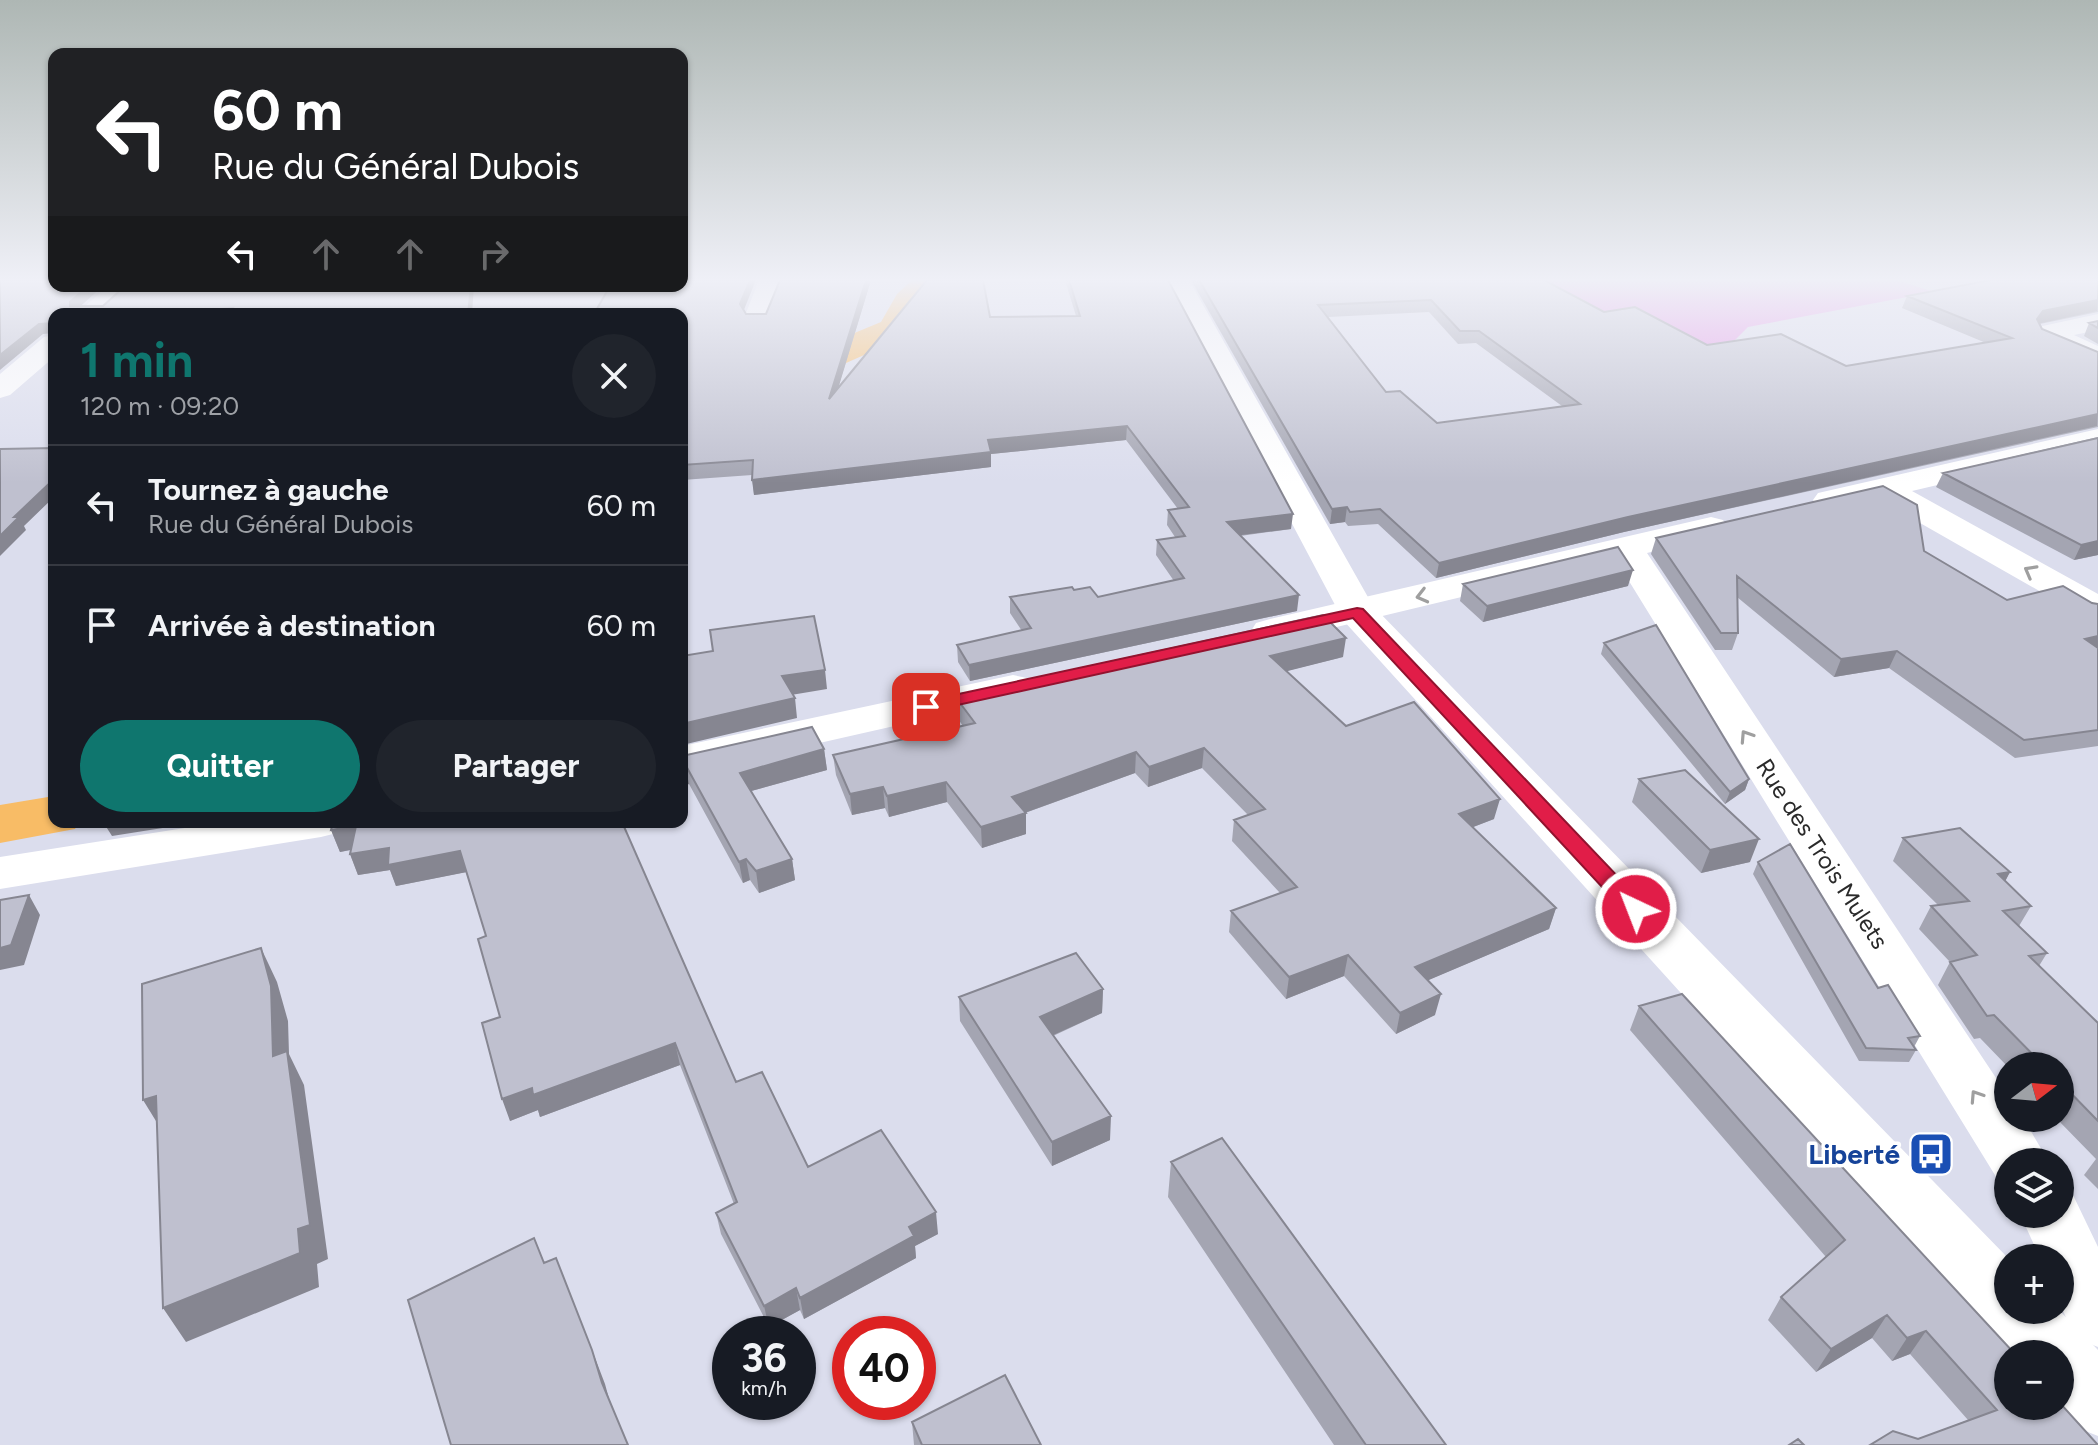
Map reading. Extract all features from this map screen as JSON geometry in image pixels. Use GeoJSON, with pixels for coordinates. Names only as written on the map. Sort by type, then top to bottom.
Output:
{"type":"FeatureCollection","features":[{"type":"Feature","properties":{"kind":"street"},"geometry":{"type":"LineString","coordinates":[[1213,347],[1357,612],[1994,1290]]}},
{"type":"Feature","properties":{"kind":"street"},"geometry":{"type":"LineString","coordinates":[[2079,347],[2098,356]]}},
{"type":"Feature","properties":{"kind":"street"},"geometry":{"type":"LineString","coordinates":[[0,389],[48,348]]}},
{"type":"Feature","properties":{"kind":"street"},"geometry":{"type":"LineString","coordinates":[[1792,508],[2098,438]]}},
{"type":"Feature","properties":{"kind":"street"},"geometry":{"type":"LineString","coordinates":[[1883,488],[2098,609]]}},
{"type":"Feature","properties":{"kind":"street"},"geometry":{"type":"LineString","coordinates":[[1231,640],[1746,519]]}},
{"type":"Feature","properties":{"kind":"street","name":"Rue des Trois Mulets"},"geometry":{"type":"LineString","coordinates":[[1625,546],[2010,1148]]}},
{"type":"Feature","properties":{"kind":"street"},"geometry":{"type":"LineString","coordinates":[[688,759],[1048,680]]}},
{"type":"Feature","properties":{"kind":"street"},"geometry":{"type":"LineString","coordinates":[[0,873],[283,828]]}},
{"type":"Feature","properties":{"kind":"street"},"geometry":{"type":"LineString","coordinates":[[2054,1228],[2080,1362]]}},
{"type":"Feature","properties":{"kind":"street"},"geometry":{"type":"LineString","coordinates":[[2030,1324],[2080,1362]]}},
{"type":"Feature","properties":{"kind":"shaded area"},"geometry":{"type":"Polygon","coordinates":[[[1693,347],[1728,347],[1721,354],[1693,347]]]}},
{"type":"Feature","properties":{"kind":"building"},"geometry":{"type":"Polygon","coordinates":[[[688,347],[845,347],[829,399],[871,347],[1204,347],[1293,514],[1227,522],[1299,595],[969,665],[957,645],[1031,628],[1010,597],[1090,587],[1098,597],[1184,578],[1157,540],[1185,536],[1168,510],[1189,507],[1127,426],[988,440],[991,452],[752,480],[753,460],[688,465],[688,347]]]}},
{"type":"Feature","properties":{"kind":"building"},"geometry":{"type":"Polygon","coordinates":[[[1238,347],[1351,347],[1386,392],[1400,391],[1437,423],[1580,404],[1502,347],[1808,347],[1846,366],[1956,347],[2087,347],[2098,352],[2098,414],[1628,517],[1439,563],[1380,509],[1350,512],[1347,507],[1332,509],[1238,347]]]}},
{"type":"Feature","properties":{"kind":"building"},"geometry":{"type":"Polygon","coordinates":[[[2098,438],[2098,541],[2081,545],[1943,473],[2098,438]]]}},
{"type":"Feature","properties":{"kind":"building"},"geometry":{"type":"Polygon","coordinates":[[[48,448],[48,485],[14,517],[19,517],[0,536],[0,449],[48,448]]]}},
{"type":"Feature","properties":{"kind":"building"},"geometry":{"type":"Polygon","coordinates":[[[1883,486],[1917,505],[1924,551],[2007,600],[2063,586],[2098,604],[2098,636],[2085,639],[2098,648],[2098,730],[2024,740],[1897,651],[1841,659],[1737,576],[1738,633],[1721,633],[1656,538],[1883,486]]]}},
{"type":"Feature","properties":{"kind":"building"},"geometry":{"type":"Polygon","coordinates":[[[1618,547],[1633,570],[1487,606],[1463,584],[1618,547]]]}},
{"type":"Feature","properties":{"kind":"building"},"geometry":{"type":"Polygon","coordinates":[[[1323,615],[1346,638],[1270,656],[1346,726],[1414,702],[1500,799],[1459,814],[1556,908],[1415,967],[1441,994],[1400,1013],[1348,955],[1289,977],[1231,911],[1297,887],[1234,820],[1265,809],[1204,748],[1149,767],[1136,752],[1012,797],[1026,813],[981,827],[946,782],[887,796],[883,787],[850,794],[833,755],[975,723],[957,699],[988,692],[986,689],[1323,615]]]}},
{"type":"Feature","properties":{"kind":"building"},"geometry":{"type":"Polygon","coordinates":[[[814,616],[825,670],[782,676],[795,698],[688,723],[688,655],[713,651],[710,630],[814,616]]]}},
{"type":"Feature","properties":{"kind":"building"},"geometry":{"type":"Polygon","coordinates":[[[1656,625],[1749,779],[1730,792],[1604,643],[1656,625]]]}},
{"type":"Feature","properties":{"kind":"building"},"geometry":{"type":"Polygon","coordinates":[[[812,727],[824,749],[740,773],[792,859],[756,871],[746,859],[739,862],[688,769],[688,755],[812,727]]]}},
{"type":"Feature","properties":{"kind":"building"},"geometry":{"type":"Polygon","coordinates":[[[1685,770],[1759,839],[1710,850],[1639,779],[1685,770]]]}},
{"type":"Feature","properties":{"kind":"building"},"geometry":{"type":"Polygon","coordinates":[[[356,828],[625,828],[736,1082],[762,1072],[808,1167],[881,1130],[936,1212],[909,1227],[914,1236],[800,1298],[796,1288],[764,1306],[716,1213],[737,1202],[675,1043],[533,1095],[532,1088],[502,1099],[482,1023],[500,1017],[478,939],[486,936],[460,851],[388,865],[389,848],[350,854],[356,828]]]}},
{"type":"Feature","properties":{"kind":"building"},"geometry":{"type":"Polygon","coordinates":[[[1960,828],[2010,872],[1998,874],[2031,906],[2003,911],[2047,953],[2029,956],[2098,1023],[2098,1121],[2074,1096],[2074,1052],[2030,1052],[1994,1015],[1987,1016],[1950,962],[1977,955],[1931,906],[1969,901],[1903,838],[1960,828]]]}},
{"type":"Feature","properties":{"kind":"building"},"geometry":{"type":"Polygon","coordinates":[[[1790,844],[1878,988],[1888,985],[1920,1036],[1908,1038],[1916,1050],[1866,1048],[1758,862],[1790,844]]]}},
{"type":"Feature","properties":{"kind":"building"},"geometry":{"type":"Polygon","coordinates":[[[29,895],[11,945],[0,948],[0,900],[29,895]]]}},
{"type":"Feature","properties":{"kind":"building"},"geometry":{"type":"Polygon","coordinates":[[[261,948],[271,986],[273,1056],[287,1051],[310,1225],[298,1229],[300,1253],[163,1308],[156,1096],[143,1100],[142,984],[261,948]]]}},
{"type":"Feature","properties":{"kind":"building"},"geometry":{"type":"Polygon","coordinates":[[[1076,953],[1103,989],[1040,1017],[1111,1116],[1052,1142],[959,997],[1076,953]]]}},
{"type":"Feature","properties":{"kind":"building"},"geometry":{"type":"Polygon","coordinates":[[[1682,994],[2002,1340],[1994,1340],[1994,1407],[1926,1331],[1907,1338],[1887,1315],[1831,1349],[1781,1297],[1845,1240],[1639,1006],[1682,994]]]}},
{"type":"Feature","properties":{"kind":"building"},"geometry":{"type":"Polygon","coordinates":[[[1222,1138],[1446,1445],[1366,1445],[1171,1162],[1222,1138]]]}},
{"type":"Feature","properties":{"kind":"building"},"geometry":{"type":"Polygon","coordinates":[[[534,1238],[544,1263],[556,1258],[628,1445],[451,1445],[408,1300],[534,1238]]]}},
{"type":"Feature","properties":{"kind":"building"},"geometry":{"type":"Polygon","coordinates":[[[1005,1375],[1041,1445],[922,1445],[912,1422],[936,1420],[936,1410],[1005,1375]]]}},
{"type":"Feature","properties":{"kind":"building"},"geometry":{"type":"Polygon","coordinates":[[[1994,1411],[1994,1420],[2074,1418],[2098,1445],[1870,1445],[1893,1431],[1918,1439],[1994,1411]]]}},
{"type":"Feature","properties":{"kind":"building"},"geometry":{"type":"Polygon","coordinates":[[[1798,1439],[1804,1445],[1789,1445],[1798,1439]]]}},
{"type":"Feature","properties":{"kind":"waterway"},"geometry":{"type":"LineString","coordinates":[[688,409],[755,401],[789,385],[824,359],[851,347]]}},
{"type":"Feature","properties":{"kind":"waterway"},"geometry":{"type":"LineString","coordinates":[[0,824],[48,816]]}},
{"type":"Feature","properties":{"kind":"place","name":"Liberté"},"geometry":{"type":"Point","coordinates":[1931,1154]}},
{"type":"Feature","properties":{"kind":"route"},"geometry":{"type":"LineString","coordinates":[[926,707],[1357,612],[1636,909]]}}]}
